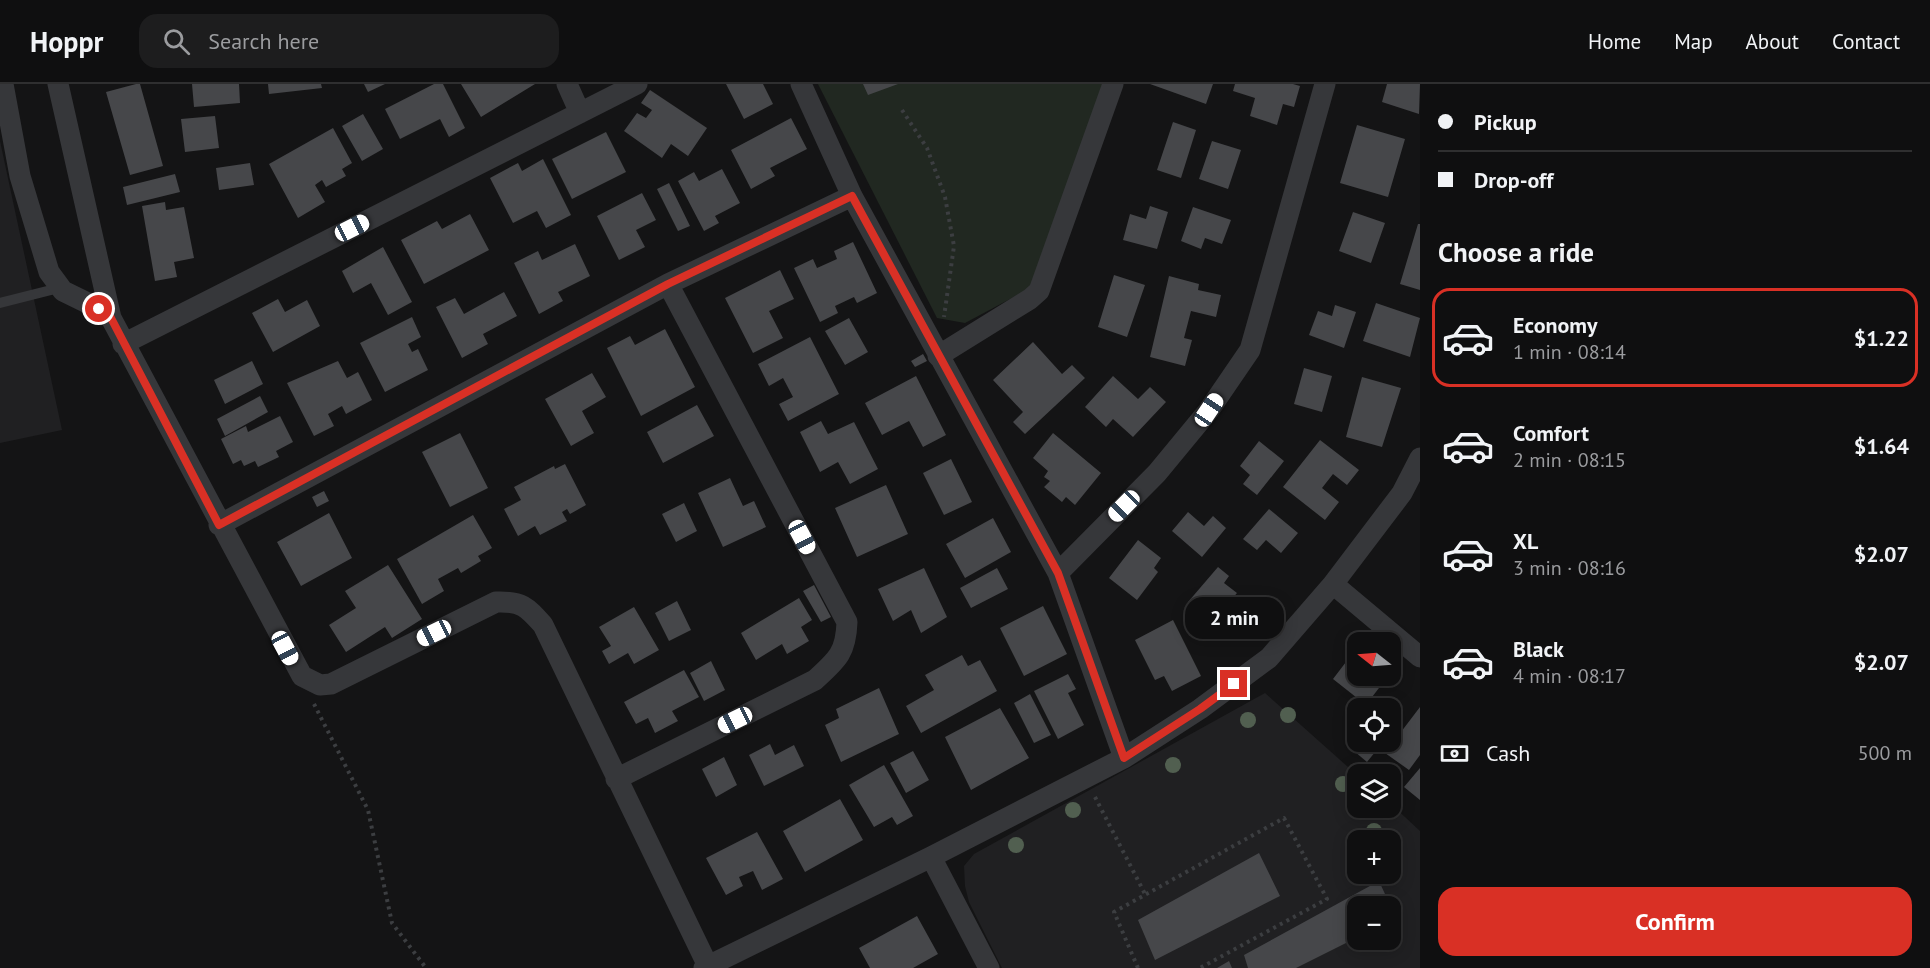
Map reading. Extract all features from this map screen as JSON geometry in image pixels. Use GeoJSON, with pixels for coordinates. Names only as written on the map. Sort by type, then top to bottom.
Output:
{"type":"FeatureCollection","features":[{"type":"Feature","properties":{"kind":"street"},"geometry":{"type":"LineString","coordinates":[[3,84],[20,176],[49,272],[59,288],[73,298],[105,312],[111,318]]}},
{"type":"Feature","properties":{"kind":"street"},"geometry":{"type":"LineString","coordinates":[[58,84],[111,318],[296,668],[309,682],[320,685],[331,684],[496,602],[510,601],[526,606],[543,625],[706,967],[931,857],[1124,758],[1200,709],[1269,658],[1333,584],[1402,493],[1420,458]]}},
{"type":"Feature","properties":{"kind":"street"},"geometry":{"type":"LineString","coordinates":[[567,84],[580,113]]}},
{"type":"Feature","properties":{"kind":"street"},"geometry":{"type":"LineString","coordinates":[[123,344],[637,84]]}},
{"type":"Feature","properties":{"kind":"street"},"geometry":{"type":"LineString","coordinates":[[801,84],[852,196],[1058,573],[1124,758]]}},
{"type":"Feature","properties":{"kind":"street"},"geometry":{"type":"LineString","coordinates":[[939,357],[1039,291],[1113,84]]}},
{"type":"Feature","properties":{"kind":"street"},"geometry":{"type":"LineString","coordinates":[[1058,573],[1156,473],[1209,410],[1250,350],[1325,84]]}},
{"type":"Feature","properties":{"kind":"street"},"geometry":{"type":"LineString","coordinates":[[219,525],[668,284],[852,196]]}},
{"type":"Feature","properties":{"kind":"street"},"geometry":{"type":"LineString","coordinates":[[616,779],[815,680],[835,662],[846,644],[847,622],[668,284]]}},
{"type":"Feature","properties":{"kind":"street"},"geometry":{"type":"LineString","coordinates":[[1333,584],[1420,657]]}},
{"type":"Feature","properties":{"kind":"street"},"geometry":{"type":"LineString","coordinates":[[931,857],[989,968]]}},
{"type":"Feature","properties":{"kind":"lane"},"geometry":{"type":"LineString","coordinates":[[0,303],[59,288]]}},
{"type":"Feature","properties":{"kind":"path"},"geometry":{"type":"LineString","coordinates":[[902,110],[927,148],[945,197],[954,246],[939,357]]}},
{"type":"Feature","properties":{"kind":"path"},"geometry":{"type":"LineString","coordinates":[[311,698],[368,810],[392,923],[426,968]]}},
{"type":"Feature","properties":{"kind":"path"},"geometry":{"type":"LineString","coordinates":[[1085,778],[1145,894]]}},
{"type":"Feature","properties":{"kind":"path"},"geometry":{"type":"LineString","coordinates":[[1138,968],[1114,912],[1284,818],[1327,899],[1200,968]]}},
{"type":"Feature","properties":{"kind":"shaded area"},"geometry":{"type":"Polygon","coordinates":[[[818,84],[1103,84],[1033,284],[1023,292],[965,323],[937,318],[818,84]]]}},
{"type":"Feature","properties":{"kind":"shaded area"},"geometry":{"type":"Polygon","coordinates":[[[0,141],[62,430],[0,443],[0,141]]]}},
{"type":"Feature","properties":{"kind":"shaded area"},"geometry":{"type":"Polygon","coordinates":[[[1265,693],[1347,766],[1347,818],[1401,818],[1401,813],[1420,831],[1420,968],[1002,968],[969,902],[964,866],[974,854],[1265,693]]]}},
{"type":"Feature","properties":{"kind":"building"},"geometry":{"type":"Polygon","coordinates":[[[140,84],[163,166],[130,175],[106,92],[140,84]]]}},
{"type":"Feature","properties":{"kind":"building"},"geometry":{"type":"Polygon","coordinates":[[[192,84],[239,84],[240,103],[194,107],[192,84]]]}},
{"type":"Feature","properties":{"kind":"building"},"geometry":{"type":"Polygon","coordinates":[[[268,84],[321,84],[322,88],[269,94],[268,84]]]}},
{"type":"Feature","properties":{"kind":"building"},"geometry":{"type":"Polygon","coordinates":[[[364,84],[385,84],[368,92],[364,84]]]}},
{"type":"Feature","properties":{"kind":"building"},"geometry":{"type":"Polygon","coordinates":[[[434,84],[443,84],[465,128],[449,137],[440,119],[400,139],[385,109],[434,84]]]}},
{"type":"Feature","properties":{"kind":"building"},"geometry":{"type":"Polygon","coordinates":[[[461,84],[535,84],[481,117],[461,84]]]}},
{"type":"Feature","properties":{"kind":"building"},"geometry":{"type":"Polygon","coordinates":[[[726,84],[763,84],[773,104],[744,119],[726,84]]]}},
{"type":"Feature","properties":{"kind":"building"},"geometry":{"type":"Polygon","coordinates":[[[863,84],[898,84],[868,95],[863,84]]]}},
{"type":"Feature","properties":{"kind":"building"},"geometry":{"type":"Polygon","coordinates":[[[1150,84],[1213,84],[1206,104],[1150,84]]]}},
{"type":"Feature","properties":{"kind":"building"},"geometry":{"type":"Polygon","coordinates":[[[1235,84],[1300,86],[1294,107],[1283,104],[1277,125],[1250,116],[1255,98],[1233,91],[1235,84]]]}},
{"type":"Feature","properties":{"kind":"building"},"geometry":{"type":"Polygon","coordinates":[[[1387,84],[1420,84],[1419,114],[1382,102],[1387,84]]]}},
{"type":"Feature","properties":{"kind":"building"},"geometry":{"type":"Polygon","coordinates":[[[650,90],[707,128],[688,156],[671,144],[662,158],[624,131],[637,113],[646,118],[652,110],[641,103],[650,90]]]}},
{"type":"Feature","properties":{"kind":"building"},"geometry":{"type":"Polygon","coordinates":[[[363,114],[383,149],[362,161],[342,126],[363,114]]]}},
{"type":"Feature","properties":{"kind":"building"},"geometry":{"type":"Polygon","coordinates":[[[215,116],[219,148],[185,152],[181,119],[215,116]]]}},
{"type":"Feature","properties":{"kind":"building"},"geometry":{"type":"Polygon","coordinates":[[[791,118],[807,149],[770,168],[775,176],[751,189],[731,150],[791,118]]]}},
{"type":"Feature","properties":{"kind":"building"},"geometry":{"type":"Polygon","coordinates":[[[1173,122],[1196,130],[1181,178],[1157,170],[1173,122]]]}},
{"type":"Feature","properties":{"kind":"building"},"geometry":{"type":"Polygon","coordinates":[[[1357,125],[1405,139],[1388,197],[1340,183],[1357,125]]]}},
{"type":"Feature","properties":{"kind":"building"},"geometry":{"type":"Polygon","coordinates":[[[333,128],[352,163],[342,169],[346,176],[326,187],[322,180],[315,185],[325,202],[298,218],[269,164],[333,128]]]}},
{"type":"Feature","properties":{"kind":"building"},"geometry":{"type":"Polygon","coordinates":[[[606,132],[626,172],[572,199],[552,159],[606,132]]]}},
{"type":"Feature","properties":{"kind":"building"},"geometry":{"type":"Polygon","coordinates":[[[1212,141],[1241,150],[1228,189],[1199,179],[1212,141]]]}},
{"type":"Feature","properties":{"kind":"building"},"geometry":{"type":"Polygon","coordinates":[[[543,159],[571,215],[546,228],[537,211],[513,223],[490,178],[518,163],[522,171],[543,159]]]}},
{"type":"Feature","properties":{"kind":"building"},"geometry":{"type":"Polygon","coordinates":[[[250,163],[254,185],[219,190],[216,168],[250,163]]]}},
{"type":"Feature","properties":{"kind":"building"},"geometry":{"type":"Polygon","coordinates":[[[722,169],[740,203],[715,216],[719,223],[704,231],[678,181],[694,172],[699,181],[722,169]]]}},
{"type":"Feature","properties":{"kind":"building"},"geometry":{"type":"Polygon","coordinates":[[[175,174],[180,192],[127,205],[123,187],[175,174]]]}},
{"type":"Feature","properties":{"kind":"building"},"geometry":{"type":"Polygon","coordinates":[[[669,183],[690,226],[678,231],[657,189],[669,183]]]}},
{"type":"Feature","properties":{"kind":"building"},"geometry":{"type":"Polygon","coordinates":[[[642,193],[656,220],[636,230],[645,247],[619,260],[597,216],[642,193]]]}},
{"type":"Feature","properties":{"kind":"building"},"geometry":{"type":"Polygon","coordinates":[[[165,202],[166,210],[184,207],[194,258],[174,262],[177,277],[155,281],[142,206],[165,202]]]}},
{"type":"Feature","properties":{"kind":"building"},"geometry":{"type":"Polygon","coordinates":[[[1150,206],[1168,212],[1157,249],[1123,240],[1130,214],[1146,219],[1150,206]]]}},
{"type":"Feature","properties":{"kind":"building"},"geometry":{"type":"Polygon","coordinates":[[[1193,207],[1231,220],[1222,244],[1205,238],[1201,249],[1181,241],[1193,207]]]}},
{"type":"Feature","properties":{"kind":"building"},"geometry":{"type":"Polygon","coordinates":[[[1353,212],[1385,223],[1371,263],[1339,251],[1353,212]]]}},
{"type":"Feature","properties":{"kind":"building"},"geometry":{"type":"Polygon","coordinates":[[[470,214],[489,250],[424,284],[401,240],[437,221],[442,229],[470,214]]]}},
{"type":"Feature","properties":{"kind":"building"},"geometry":{"type":"Polygon","coordinates":[[[1418,224],[1420,224],[1420,290],[1400,284],[1418,224]]]}},
{"type":"Feature","properties":{"kind":"building"},"geometry":{"type":"Polygon","coordinates":[[[853,242],[877,293],[857,303],[854,297],[835,306],[838,313],[820,322],[794,268],[813,259],[817,268],[837,259],[834,251],[853,242]]]}},
{"type":"Feature","properties":{"kind":"building"},"geometry":{"type":"Polygon","coordinates":[[[575,244],[590,276],[558,292],[563,301],[539,314],[514,263],[538,251],[542,260],[575,244]]]}},
{"type":"Feature","properties":{"kind":"building"},"geometry":{"type":"Polygon","coordinates":[[[383,247],[412,302],[388,315],[371,283],[353,293],[342,271],[383,247]]]}},
{"type":"Feature","properties":{"kind":"building"},"geometry":{"type":"Polygon","coordinates":[[[780,270],[794,299],[769,311],[783,338],[753,353],[725,298],[780,270]]]}},
{"type":"Feature","properties":{"kind":"building"},"geometry":{"type":"Polygon","coordinates":[[[1114,275],[1145,285],[1127,337],[1098,327],[1114,275]]]}},
{"type":"Feature","properties":{"kind":"building"},"geometry":{"type":"Polygon","coordinates":[[[1169,276],[1199,284],[1198,290],[1221,295],[1216,317],[1191,311],[1184,338],[1192,340],[1185,366],[1150,357],[1169,276]]]}},
{"type":"Feature","properties":{"kind":"building"},"geometry":{"type":"Polygon","coordinates":[[[504,292],[517,316],[483,334],[488,344],[462,358],[436,307],[455,298],[464,314],[504,292]]]}},
{"type":"Feature","properties":{"kind":"building"},"geometry":{"type":"Polygon","coordinates":[[[278,299],[285,312],[307,300],[320,326],[273,352],[252,313],[278,299]]]}},
{"type":"Feature","properties":{"kind":"building"},"geometry":{"type":"Polygon","coordinates":[[[1376,303],[1420,318],[1410,357],[1363,341],[1376,303]]]}},
{"type":"Feature","properties":{"kind":"building"},"geometry":{"type":"Polygon","coordinates":[[[1335,305],[1356,312],[1344,348],[1309,335],[1318,311],[1332,316],[1335,305]]]}},
{"type":"Feature","properties":{"kind":"building"},"geometry":{"type":"Polygon","coordinates":[[[412,317],[421,337],[408,344],[412,352],[418,349],[428,370],[385,392],[360,343],[412,317]]]}},
{"type":"Feature","properties":{"kind":"building"},"geometry":{"type":"Polygon","coordinates":[[[849,318],[868,352],[845,365],[825,331],[849,318]]]}},
{"type":"Feature","properties":{"kind":"building"},"geometry":{"type":"Polygon","coordinates":[[[665,329],[695,387],[641,416],[607,348],[630,336],[635,345],[665,329]]]}},
{"type":"Feature","properties":{"kind":"building"},"geometry":{"type":"Polygon","coordinates":[[[810,337],[839,394],[788,421],[779,404],[793,397],[783,378],[769,386],[758,364],[810,337]]]}},
{"type":"Feature","properties":{"kind":"building"},"geometry":{"type":"Polygon","coordinates":[[[1033,342],[1062,374],[1072,365],[1085,378],[1025,434],[1013,422],[1023,412],[993,380],[1033,342]]]}},
{"type":"Feature","properties":{"kind":"building"},"geometry":{"type":"Polygon","coordinates":[[[923,354],[927,361],[915,367],[911,361],[923,354]]]}},
{"type":"Feature","properties":{"kind":"building"},"geometry":{"type":"Polygon","coordinates":[[[252,361],[263,384],[225,404],[214,380],[252,361]]]}},
{"type":"Feature","properties":{"kind":"building"},"geometry":{"type":"Polygon","coordinates":[[[338,361],[347,378],[358,372],[372,400],[346,414],[342,406],[328,414],[334,426],[314,436],[287,383],[338,361]]]}},
{"type":"Feature","properties":{"kind":"building"},"geometry":{"type":"Polygon","coordinates":[[[1304,368],[1332,376],[1322,412],[1294,404],[1304,368]]]}},
{"type":"Feature","properties":{"kind":"building"},"geometry":{"type":"Polygon","coordinates":[[[592,373],[606,397],[582,411],[594,433],[571,446],[545,399],[592,373]]]}},
{"type":"Feature","properties":{"kind":"building"},"geometry":{"type":"Polygon","coordinates":[[[916,376],[946,435],[923,447],[909,421],[882,435],[865,403],[916,376]]]}},
{"type":"Feature","properties":{"kind":"building"},"geometry":{"type":"Polygon","coordinates":[[[1113,376],[1138,399],[1150,387],[1166,402],[1133,437],[1113,419],[1106,427],[1085,407],[1113,376]]]}},
{"type":"Feature","properties":{"kind":"building"},"geometry":{"type":"Polygon","coordinates":[[[1362,377],[1401,388],[1382,447],[1346,437],[1362,377]]]}},
{"type":"Feature","properties":{"kind":"building"},"geometry":{"type":"Polygon","coordinates":[[[260,396],[268,412],[225,436],[217,419],[260,396]]]}},
{"type":"Feature","properties":{"kind":"building"},"geometry":{"type":"Polygon","coordinates":[[[697,405],[714,436],[663,463],[647,432],[697,405]]]}},
{"type":"Feature","properties":{"kind":"building"},"geometry":{"type":"Polygon","coordinates":[[[280,416],[293,442],[276,451],[279,457],[258,467],[255,461],[244,466],[241,460],[233,464],[221,439],[246,426],[248,432],[280,416]]]}},
{"type":"Feature","properties":{"kind":"building"},"geometry":{"type":"Polygon","coordinates":[[[821,421],[828,434],[854,422],[878,469],[850,484],[838,462],[820,472],[800,432],[821,421]]]}},
{"type":"Feature","properties":{"kind":"building"},"geometry":{"type":"Polygon","coordinates":[[[460,433],[488,488],[450,507],[422,452],[460,433]]]}},
{"type":"Feature","properties":{"kind":"building"},"geometry":{"type":"Polygon","coordinates":[[[1053,433],[1101,473],[1075,505],[1066,497],[1062,502],[1044,487],[1050,481],[1044,477],[1048,471],[1033,458],[1053,433]]]}},
{"type":"Feature","properties":{"kind":"building"},"geometry":{"type":"Polygon","coordinates":[[[1320,440],[1359,470],[1347,485],[1333,474],[1322,488],[1339,502],[1325,520],[1283,487],[1320,440]]]}},
{"type":"Feature","properties":{"kind":"building"},"geometry":{"type":"Polygon","coordinates":[[[1259,441],[1284,461],[1257,495],[1243,484],[1250,475],[1240,466],[1259,441]]]}},
{"type":"Feature","properties":{"kind":"building"},"geometry":{"type":"Polygon","coordinates":[[[951,459],[972,502],[944,515],[923,473],[951,459]]]}},
{"type":"Feature","properties":{"kind":"building"},"geometry":{"type":"Polygon","coordinates":[[[565,464],[586,505],[570,514],[567,509],[562,512],[567,521],[540,535],[535,526],[518,536],[504,509],[521,500],[514,487],[554,466],[555,469],[565,464]]]}},
{"type":"Feature","properties":{"kind":"building"},"geometry":{"type":"Polygon","coordinates":[[[730,478],[743,506],[754,501],[766,527],[723,547],[698,493],[730,478]]]}},
{"type":"Feature","properties":{"kind":"building"},"geometry":{"type":"Polygon","coordinates":[[[886,485],[908,534],[857,557],[835,508],[886,485]]]}},
{"type":"Feature","properties":{"kind":"building"},"geometry":{"type":"Polygon","coordinates":[[[324,491],[329,501],[317,507],[312,497],[324,491]]]}},
{"type":"Feature","properties":{"kind":"building"},"geometry":{"type":"Polygon","coordinates":[[[684,503],[697,531],[676,542],[662,514],[684,503]]]}},
{"type":"Feature","properties":{"kind":"building"},"geometry":{"type":"Polygon","coordinates":[[[1269,509],[1298,533],[1281,553],[1266,540],[1257,550],[1243,539],[1269,509]]]}},
{"type":"Feature","properties":{"kind":"building"},"geometry":{"type":"Polygon","coordinates":[[[1188,512],[1204,526],[1213,516],[1226,528],[1202,557],[1172,531],[1188,512]]]}},
{"type":"Feature","properties":{"kind":"building"},"geometry":{"type":"Polygon","coordinates":[[[329,513],[352,558],[301,586],[277,542],[329,513]]]}},
{"type":"Feature","properties":{"kind":"building"},"geometry":{"type":"Polygon","coordinates":[[[473,515],[492,548],[478,556],[481,561],[461,573],[458,568],[438,579],[444,591],[422,604],[397,559],[473,515]]]}},
{"type":"Feature","properties":{"kind":"building"},"geometry":{"type":"Polygon","coordinates":[[[993,518],[1011,552],[965,578],[946,544],[993,518]]]}},
{"type":"Feature","properties":{"kind":"building"},"geometry":{"type":"Polygon","coordinates":[[[1138,540],[1161,558],[1154,568],[1158,572],[1137,600],[1109,578],[1138,540]]]}},
{"type":"Feature","properties":{"kind":"building"},"geometry":{"type":"Polygon","coordinates":[[[388,565],[422,619],[392,638],[385,627],[346,652],[329,625],[356,608],[345,591],[388,565]]]}},
{"type":"Feature","properties":{"kind":"building"},"geometry":{"type":"Polygon","coordinates":[[[1218,567],[1229,576],[1224,583],[1237,593],[1212,622],[1188,602],[1218,567]]]}},
{"type":"Feature","properties":{"kind":"building"},"geometry":{"type":"Polygon","coordinates":[[[924,568],[947,617],[921,633],[911,610],[893,621],[878,589],[924,568]]]}},
{"type":"Feature","properties":{"kind":"building"},"geometry":{"type":"Polygon","coordinates":[[[997,568],[1008,589],[971,608],[960,588],[997,568]]]}},
{"type":"Feature","properties":{"kind":"building"},"geometry":{"type":"Polygon","coordinates":[[[814,585],[831,617],[821,622],[803,591],[814,585]]]}},
{"type":"Feature","properties":{"kind":"building"},"geometry":{"type":"Polygon","coordinates":[[[799,598],[812,620],[801,627],[809,641],[787,654],[782,644],[756,660],[741,633],[799,598]]]}},
{"type":"Feature","properties":{"kind":"building"},"geometry":{"type":"Polygon","coordinates":[[[677,601],[691,630],[669,641],[655,613],[677,601]]]}},
{"type":"Feature","properties":{"kind":"building"},"geometry":{"type":"Polygon","coordinates":[[[1043,606],[1067,654],[1024,676],[1000,628],[1043,606]]]}},
{"type":"Feature","properties":{"kind":"building"},"geometry":{"type":"Polygon","coordinates":[[[634,607],[659,650],[634,664],[628,653],[609,664],[602,651],[611,646],[599,627],[634,607]]]}},
{"type":"Feature","properties":{"kind":"building"},"geometry":{"type":"Polygon","coordinates":[[[1173,620],[1201,676],[1172,691],[1164,676],[1155,680],[1135,640],[1173,620]]]}},
{"type":"Feature","properties":{"kind":"building"},"geometry":{"type":"Polygon","coordinates":[[[962,655],[968,666],[980,660],[997,691],[921,733],[906,706],[934,690],[925,675],[962,655]]]}},
{"type":"Feature","properties":{"kind":"building"},"geometry":{"type":"Polygon","coordinates":[[[711,661],[725,690],[704,701],[690,673],[711,661]]]}},
{"type":"Feature","properties":{"kind":"building"},"geometry":{"type":"Polygon","coordinates":[[[1347,661],[1347,686],[1380,686],[1371,698],[1357,698],[1333,679],[1347,661]]]}},
{"type":"Feature","properties":{"kind":"building"},"geometry":{"type":"Polygon","coordinates":[[[684,670],[699,697],[672,711],[678,721],[655,733],[648,718],[636,724],[624,702],[684,670]]]}},
{"type":"Feature","properties":{"kind":"building"},"geometry":{"type":"Polygon","coordinates":[[[1068,674],[1076,689],[1068,693],[1084,725],[1058,739],[1034,691],[1068,674]]]}},
{"type":"Feature","properties":{"kind":"building"},"geometry":{"type":"Polygon","coordinates":[[[879,688],[899,734],[841,762],[825,725],[839,718],[836,709],[879,688]]]}},
{"type":"Feature","properties":{"kind":"building"},"geometry":{"type":"Polygon","coordinates":[[[1030,694],[1051,735],[1034,743],[1014,703],[1030,694]]]}},
{"type":"Feature","properties":{"kind":"building"},"geometry":{"type":"Polygon","coordinates":[[[1420,707],[1420,755],[1409,770],[1385,753],[1401,752],[1401,732],[1420,707]]]}},
{"type":"Feature","properties":{"kind":"building"},"geometry":{"type":"Polygon","coordinates":[[[1000,708],[1029,758],[971,790],[945,737],[1000,708]]]}},
{"type":"Feature","properties":{"kind":"building"},"geometry":{"type":"Polygon","coordinates":[[[770,744],[775,755],[794,745],[804,766],[764,786],[749,755],[770,744]]]}},
{"type":"Feature","properties":{"kind":"building"},"geometry":{"type":"Polygon","coordinates":[[[913,751],[929,780],[906,793],[890,763],[913,751]]]}},
{"type":"Feature","properties":{"kind":"building"},"geometry":{"type":"Polygon","coordinates":[[[1355,752],[1375,752],[1367,762],[1355,752]]]}},
{"type":"Feature","properties":{"kind":"building"},"geometry":{"type":"Polygon","coordinates":[[[724,757],[737,785],[716,797],[702,769],[724,757]]]}},
{"type":"Feature","properties":{"kind":"building"},"geometry":{"type":"Polygon","coordinates":[[[884,765],[913,816],[897,825],[892,817],[874,827],[849,785],[884,765]]]}},
{"type":"Feature","properties":{"kind":"building"},"geometry":{"type":"Polygon","coordinates":[[[1420,768],[1420,800],[1404,787],[1420,768]]]}},
{"type":"Feature","properties":{"kind":"building"},"geometry":{"type":"Polygon","coordinates":[[[840,799],[863,840],[805,872],[783,831],[840,799]]]}},
{"type":"Feature","properties":{"kind":"building"},"geometry":{"type":"Polygon","coordinates":[[[757,832],[783,879],[762,890],[753,871],[739,877],[743,886],[726,895],[706,858],[757,832]]]}},
{"type":"Feature","properties":{"kind":"building"},"geometry":{"type":"Polygon","coordinates":[[[1259,853],[1280,896],[1155,960],[1138,920],[1259,853]]]}},
{"type":"Feature","properties":{"kind":"building"},"geometry":{"type":"Polygon","coordinates":[[[1374,884],[1380,884],[1386,896],[1352,896],[1374,884]]]}},
{"type":"Feature","properties":{"kind":"building"},"geometry":{"type":"Polygon","coordinates":[[[1347,899],[1347,942],[1296,968],[1248,968],[1244,955],[1347,899]]]}},
{"type":"Feature","properties":{"kind":"building"},"geometry":{"type":"Polygon","coordinates":[[[917,916],[938,954],[913,968],[870,968],[859,948],[917,916]]]}},
{"type":"Feature","properties":{"kind":"building"},"geometry":{"type":"Polygon","coordinates":[[[1229,961],[1232,968],[1217,968],[1229,961]]]}},
{"type":"Feature","properties":{"kind":"route"},"geometry":{"type":"LineString","coordinates":[[99,309],[111,318],[219,525],[668,284],[852,196],[1058,573],[1124,758],[1234,684]]}}]}
